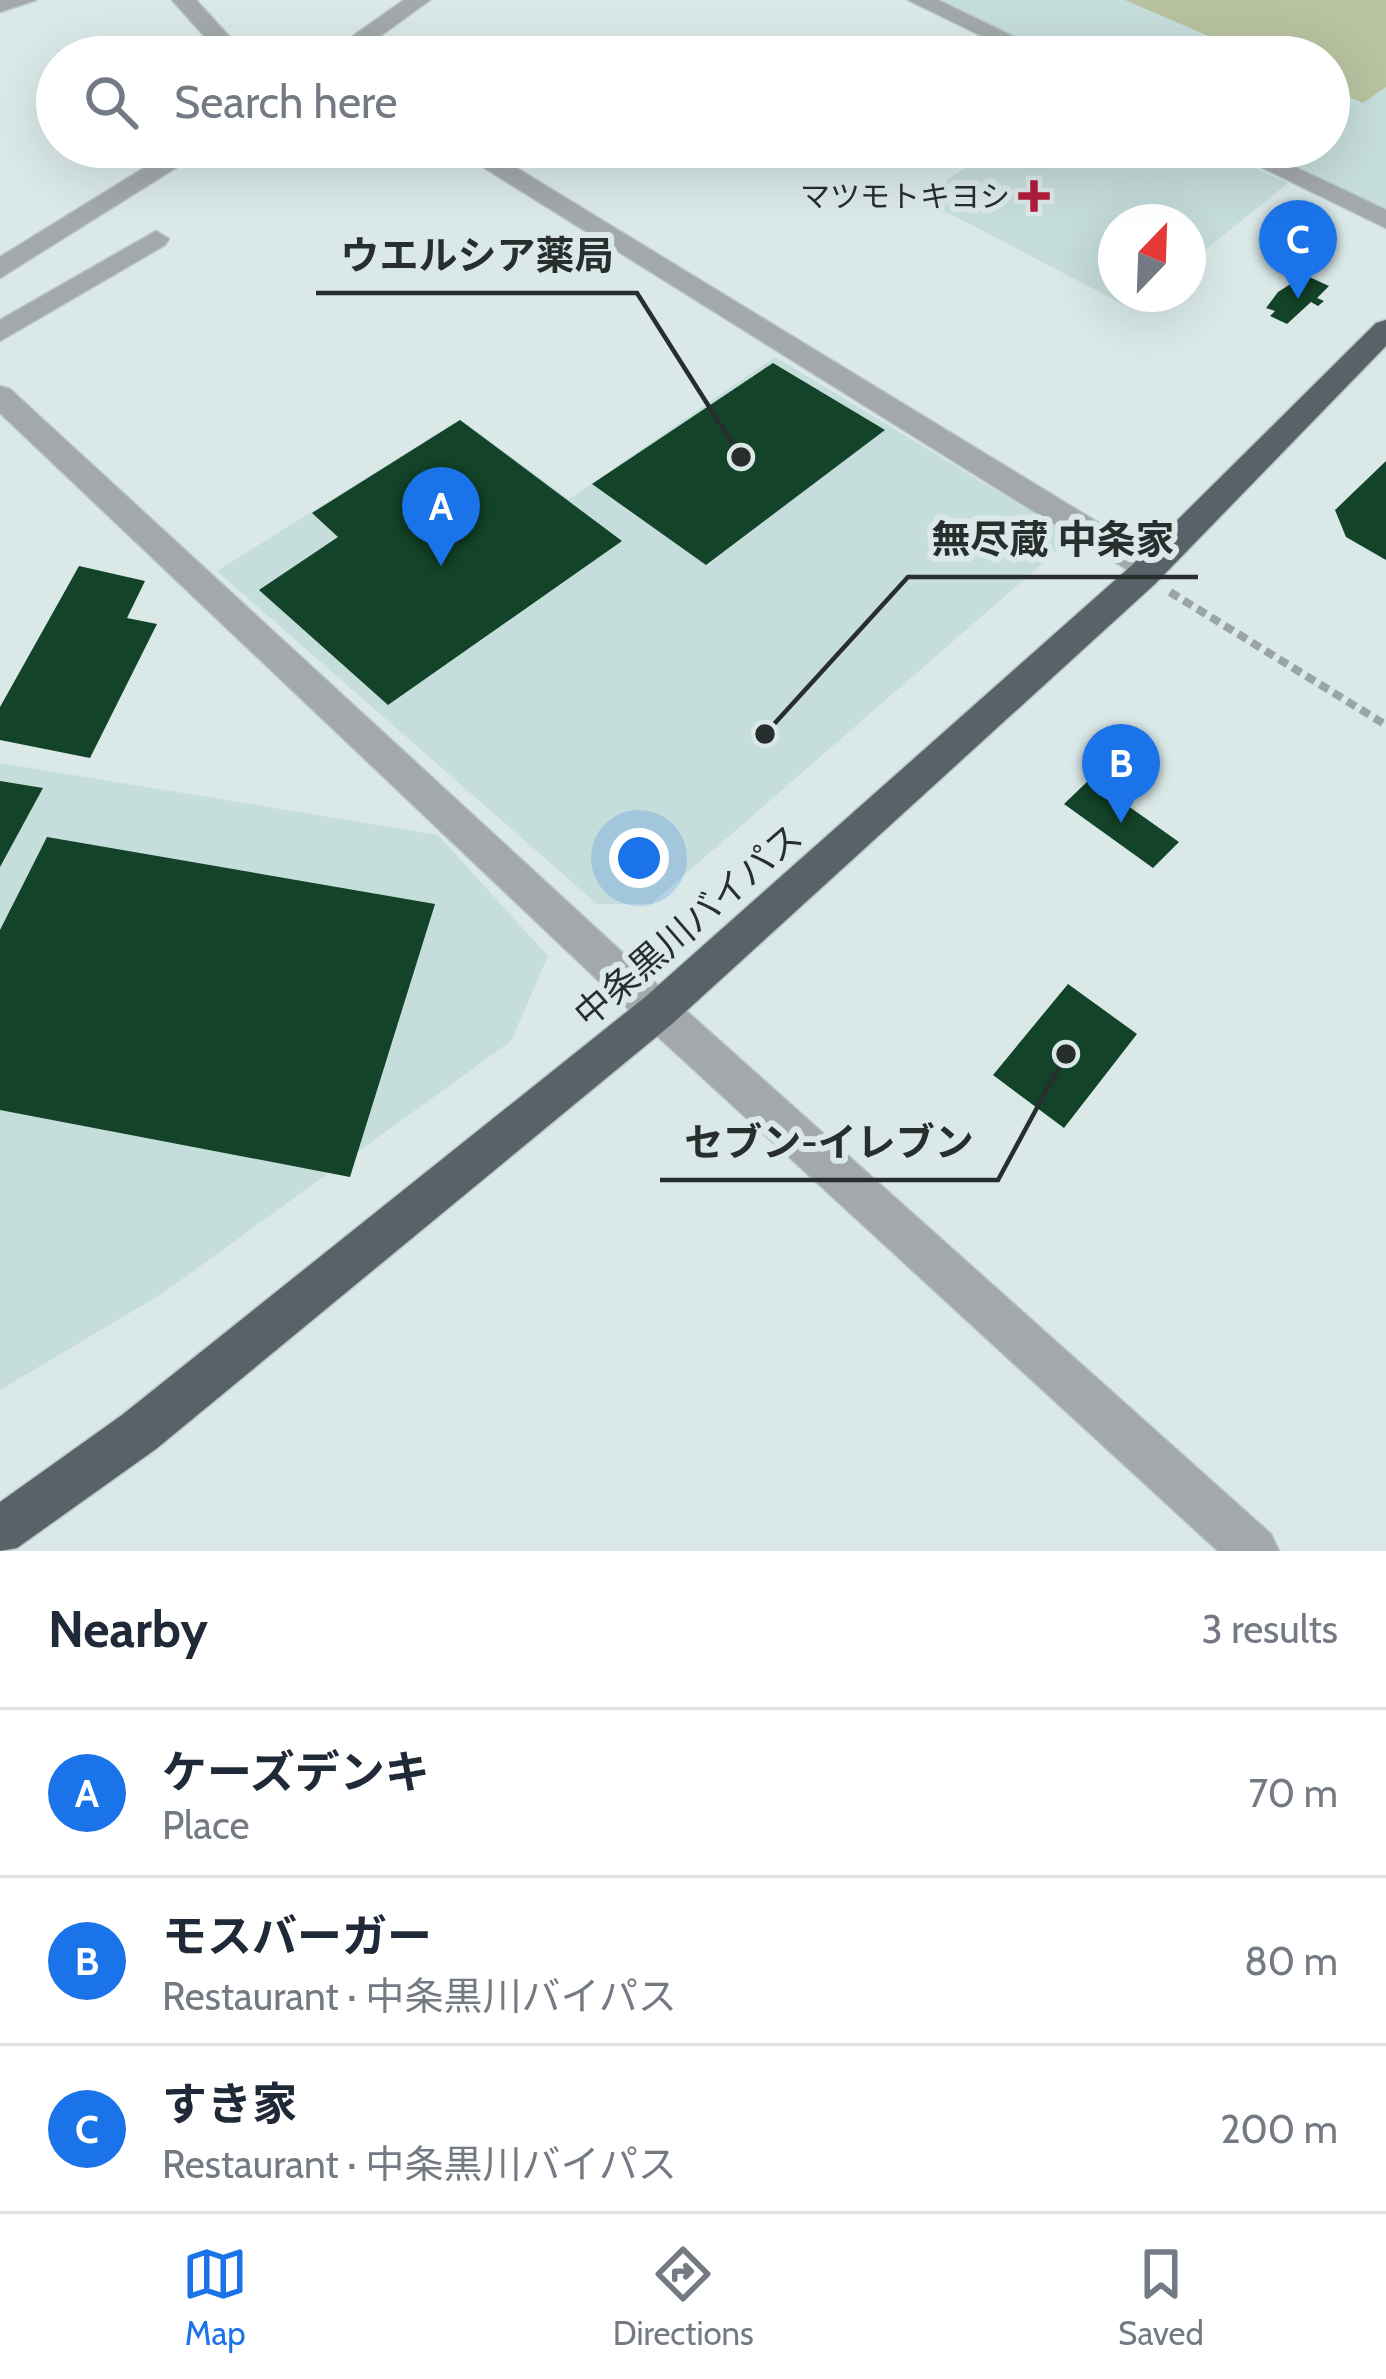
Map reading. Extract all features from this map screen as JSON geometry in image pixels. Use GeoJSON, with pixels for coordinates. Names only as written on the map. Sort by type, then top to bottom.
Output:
{"type":"FeatureCollection","features":[{"type":"Feature","properties":{"kind":"highway","name":"中条黒川バイパス"},"geometry":{"type":"LineString","coordinates":[[0,1532],[139,1432],[658,1011],[1146,572],[1386,329]]}},
{"type":"Feature","properties":{"kind":"street"},"geometry":{"type":"LineString","coordinates":[[0,5],[25,0]]}},
{"type":"Feature","properties":{"kind":"street"},"geometry":{"type":"LineString","coordinates":[[183,0],[216,36]]}},
{"type":"Feature","properties":{"kind":"street"},"geometry":{"type":"LineString","coordinates":[[366,36],[419,0]]}},
{"type":"Feature","properties":{"kind":"street"},"geometry":{"type":"LineString","coordinates":[[919,0],[998,36]]}},
{"type":"Feature","properties":{"kind":"street"},"geometry":{"type":"LineString","coordinates":[[0,269],[162,168]]}},
{"type":"Feature","properties":{"kind":"street"},"geometry":{"type":"LineString","coordinates":[[498,168],[1146,572]]}},
{"type":"Feature","properties":{"kind":"street"},"geometry":{"type":"LineString","coordinates":[[1277,168],[1386,220]]}},
{"type":"Feature","properties":{"kind":"street"},"geometry":{"type":"LineString","coordinates":[[0,332],[156,239]]}},
{"type":"Feature","properties":{"kind":"street"},"geometry":{"type":"LineString","coordinates":[[0,396],[658,1011],[1254,1551]]}},
{"type":"Feature","properties":{"kind":"path"},"geometry":{"type":"LineString","coordinates":[[1146,572],[1386,725]]}},
{"type":"Feature","properties":{"kind":"shaded area"},"geometry":{"type":"Polygon","coordinates":[[[918,0],[1386,0],[1386,216],[1273,168],[1350,168],[1350,36],[993,36],[918,0]]]}},
{"type":"Feature","properties":{"kind":"shaded area"},"geometry":{"type":"Polygon","coordinates":[[[965,168],[1255,168],[1288,183],[1206,249],[1206,204],[1098,204],[1098,291],[920,198],[965,168]]]}},
{"type":"Feature","properties":{"kind":"shaded area"},"geometry":{"type":"Polygon","coordinates":[[[775,357],[1073,537],[651,904],[597,904],[217,571],[460,419],[569,499],[775,357]]]}},
{"type":"Feature","properties":{"kind":"shaded area"},"geometry":{"type":"Polygon","coordinates":[[[0,763],[438,835],[548,956],[511,1041],[163,1293],[0,1390],[0,763]]]}},
{"type":"Feature","properties":{"kind":"green space"},"geometry":{"type":"Polygon","coordinates":[[[1125,0],[1386,0],[1386,87],[1363,103],[1350,97],[1350,36],[1208,36],[1125,0]]]}},
{"type":"Feature","properties":{"kind":"building"},"geometry":{"type":"Polygon","coordinates":[[[1305,275],[1329,286],[1317,298],[1324,301],[1318,306],[1311,302],[1287,324],[1270,316],[1275,311],[1266,308],[1278,292],[1305,275]]]}},
{"type":"Feature","properties":{"kind":"building"},"geometry":{"type":"Polygon","coordinates":[[[773,363],[885,430],[706,565],[592,484],[773,363]]]}},
{"type":"Feature","properties":{"kind":"building"},"geometry":{"type":"Polygon","coordinates":[[[460,420],[622,541],[388,705],[259,590],[338,537],[312,513],[460,420]]]}},
{"type":"Feature","properties":{"kind":"building"},"geometry":{"type":"Polygon","coordinates":[[[1386,461],[1386,560],[1346,537],[1335,510],[1386,461]]]}},
{"type":"Feature","properties":{"kind":"building"},"geometry":{"type":"Polygon","coordinates":[[[79,566],[145,581],[127,618],[157,624],[90,758],[0,740],[0,707],[79,566]]]}},
{"type":"Feature","properties":{"kind":"building"},"geometry":{"type":"Polygon","coordinates":[[[1090,779],[1179,842],[1153,868],[1064,804],[1090,779]]]}},
{"type":"Feature","properties":{"kind":"building"},"geometry":{"type":"Polygon","coordinates":[[[0,781],[43,788],[0,867],[0,781]]]}},
{"type":"Feature","properties":{"kind":"building"},"geometry":{"type":"Polygon","coordinates":[[[47,837],[435,904],[350,1177],[0,1110],[0,930],[47,837]]]}},
{"type":"Feature","properties":{"kind":"building"},"geometry":{"type":"Polygon","coordinates":[[[1068,984],[1137,1034],[1064,1128],[993,1075],[1068,984]]]}},
{"type":"Feature","properties":{"kind":"place","name":"マツモトキヨシ"},"geometry":{"type":"Point","coordinates":[1034,196]}},
{"type":"Feature","properties":{"kind":"place","name":"すき家"},"geometry":{"type":"Point","coordinates":[1298,299]}},
{"type":"Feature","properties":{"kind":"place","name":"ウエルシア薬局"},"geometry":{"type":"Point","coordinates":[741,457]}},
{"type":"Feature","properties":{"kind":"place","name":"ケーズデンキ"},"geometry":{"type":"Point","coordinates":[441,566]}},
{"type":"Feature","properties":{"kind":"place","name":"無尽蔵 中条家"},"geometry":{"type":"Point","coordinates":[765,734]}},
{"type":"Feature","properties":{"kind":"place","name":"モスバーガー"},"geometry":{"type":"Point","coordinates":[1121,823]}},
{"type":"Feature","properties":{"kind":"place","name":"セブン-イレブン"},"geometry":{"type":"Point","coordinates":[1066,1054]}}]}
